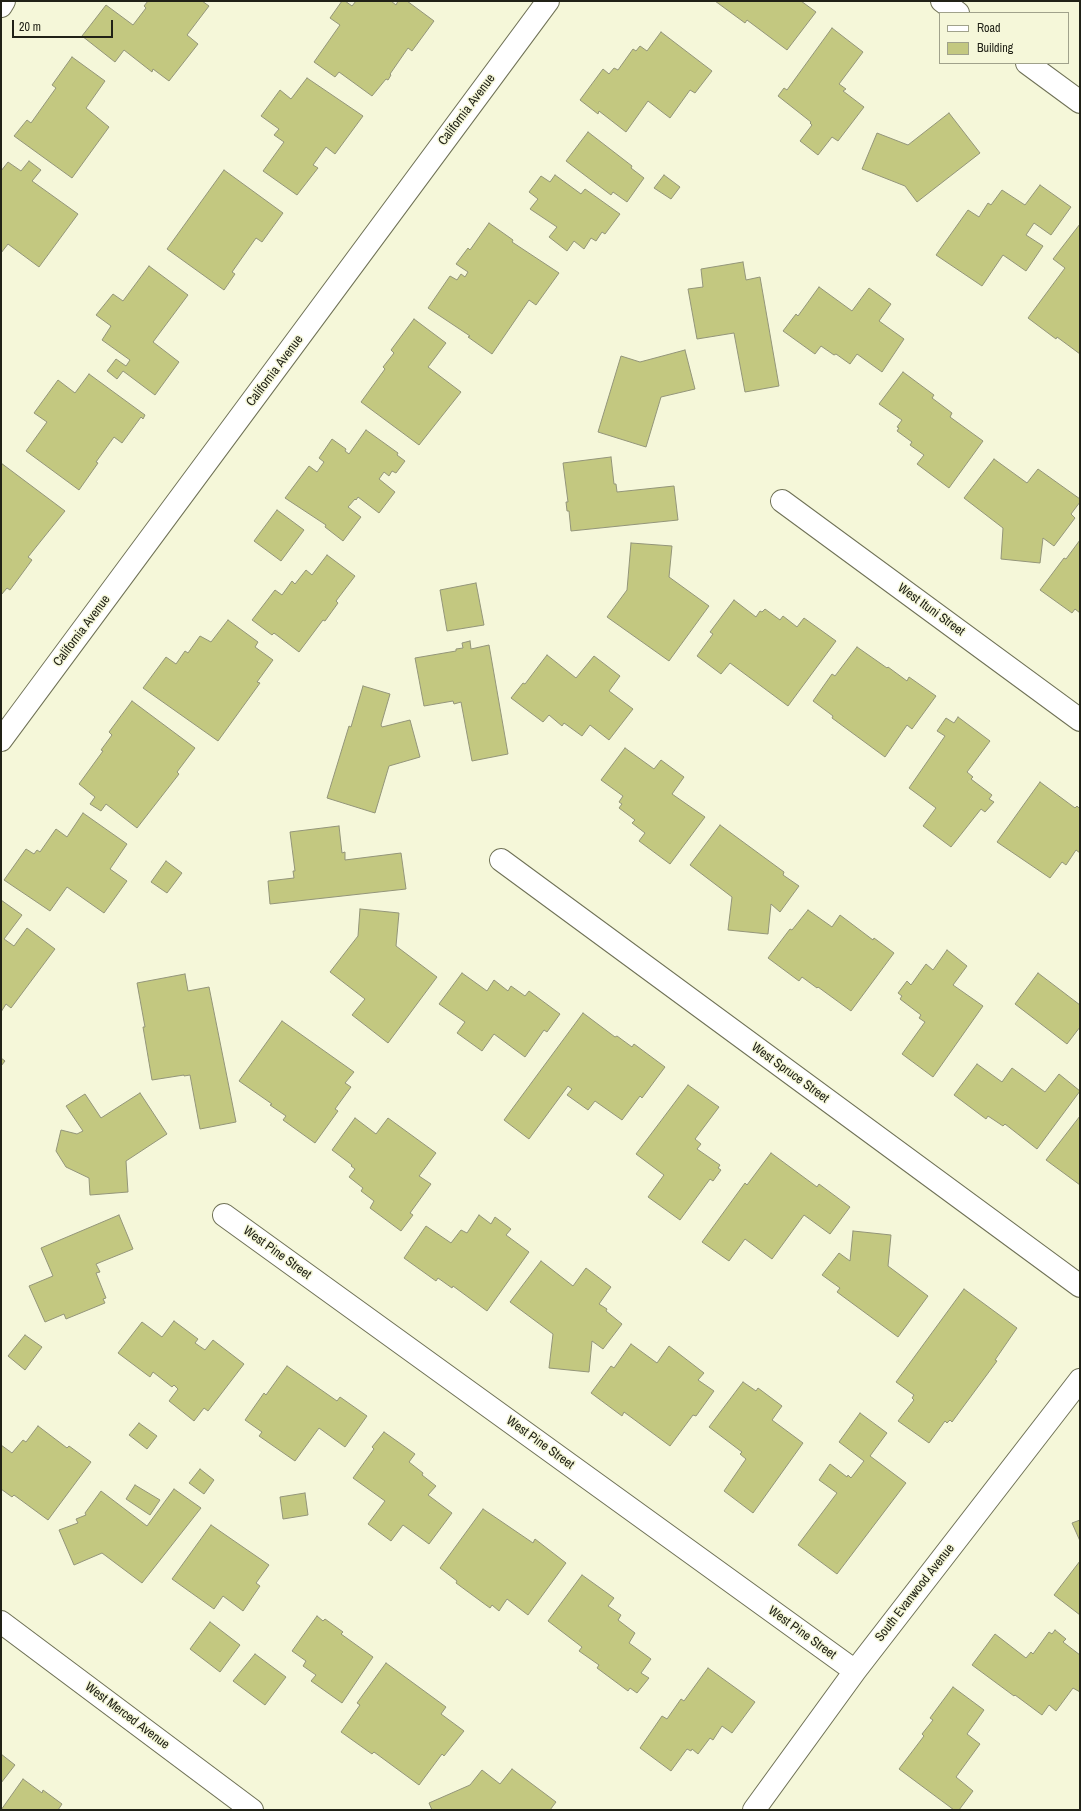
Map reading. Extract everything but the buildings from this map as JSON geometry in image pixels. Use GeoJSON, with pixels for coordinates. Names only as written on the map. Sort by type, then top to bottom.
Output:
{"type":"FeatureCollection","features":[{"type":"Feature","properties":{"kind":"street"},"geometry":{"type":"LineString","coordinates":[[1,6],[4,1]]}},
{"type":"Feature","properties":{"kind":"street","name":"California Avenue"},"geometry":{"type":"LineString","coordinates":[[1,740],[548,1]]}},
{"type":"Feature","properties":{"kind":"street"},"geometry":{"type":"LineString","coordinates":[[942,1],[957,12]]}},
{"type":"Feature","properties":{"kind":"street"},"geometry":{"type":"LineString","coordinates":[[1028,64],[1080,102]]}},
{"type":"Feature","properties":{"kind":"street","name":"West Ituni Street"},"geometry":{"type":"LineString","coordinates":[[782,501],[1080,720]]}},
{"type":"Feature","properties":{"kind":"street","name":"West Spruce Street"},"geometry":{"type":"LineString","coordinates":[[500,860],[1080,1286]]}},
{"type":"Feature","properties":{"kind":"street","name":"West Pine Street"},"geometry":{"type":"LineString","coordinates":[[224,1215],[855,1671]]}},
{"type":"Feature","properties":{"kind":"street","name":"South Evanwood Avenue"},"geometry":{"type":"LineString","coordinates":[[754,1810],[855,1671],[1080,1380]]}},
{"type":"Feature","properties":{"kind":"street","name":"West Merced Avenue"},"geometry":{"type":"LineString","coordinates":[[1,1622],[252,1810]]}}]}
